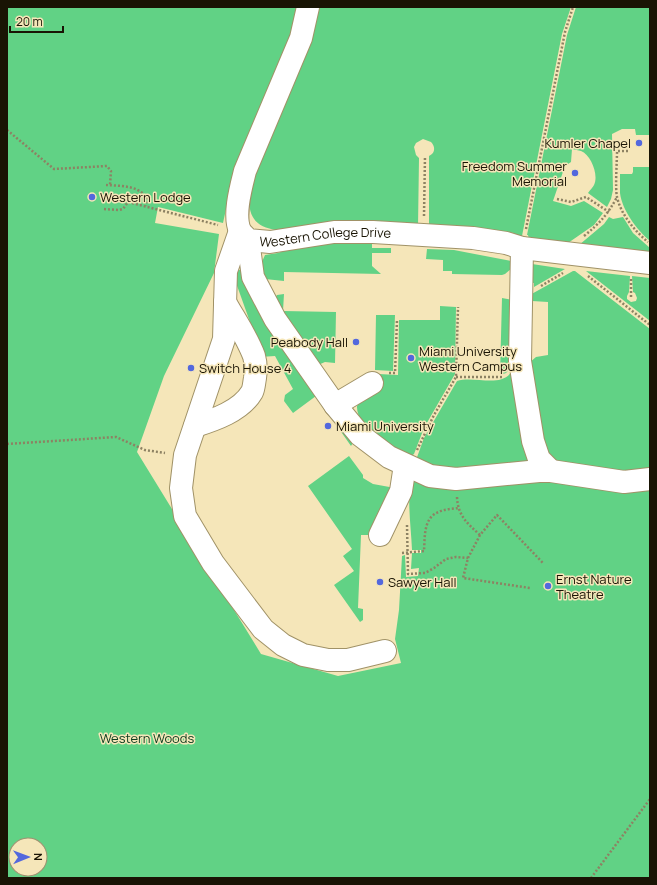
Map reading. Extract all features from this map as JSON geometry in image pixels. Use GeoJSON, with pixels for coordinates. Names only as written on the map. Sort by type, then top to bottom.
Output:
{"type":"FeatureCollection","features":[{"type":"Feature","properties":{"kind":"street"},"geometry":{"type":"LineString","coordinates":[[308,7],[301,38],[245,171],[239,194],[237,214],[244,236],[253,277],[275,319],[335,405],[360,435],[388,457],[430,476],[456,479],[516,472],[551,471],[624,482],[650,479]]}},
{"type":"Feature","properties":{"kind":"street","name":"Western College Drive"},"geometry":{"type":"LineString","coordinates":[[244,236],[270,242],[334,232],[473,238],[506,243],[522,248],[650,263]]}},
{"type":"Feature","properties":{"kind":"street"},"geometry":{"type":"LineString","coordinates":[[244,236],[226,271],[224,339],[185,455],[181,488],[185,516],[213,563],[263,628],[283,645],[304,655],[328,660],[348,660],[386,651]]}},
{"type":"Feature","properties":{"kind":"street"},"geometry":{"type":"LineString","coordinates":[[522,248],[520,361],[533,441],[540,459],[551,471]]}},
{"type":"Feature","properties":{"kind":"street"},"geometry":{"type":"LineString","coordinates":[[195,426],[221,417],[238,407],[246,400],[254,385],[256,371],[254,358],[248,343],[225,302]]}},
{"type":"Feature","properties":{"kind":"street"},"geometry":{"type":"LineString","coordinates":[[335,405],[372,383]]}},
{"type":"Feature","properties":{"kind":"street"},"geometry":{"type":"LineString","coordinates":[[380,535],[401,492],[408,466]]}},
{"type":"Feature","properties":{"kind":"path"},"geometry":{"type":"LineString","coordinates":[[522,248],[565,32],[573,7]]}},
{"type":"Feature","properties":{"kind":"path"},"geometry":{"type":"LineString","coordinates":[[7,130],[54,168],[107,166],[111,171],[110,186]]}},
{"type":"Feature","properties":{"kind":"path"},"geometry":{"type":"LineString","coordinates":[[628,152],[617,151],[617,197],[626,216],[640,235],[650,244]]}},
{"type":"Feature","properties":{"kind":"path"},"geometry":{"type":"LineString","coordinates":[[424,235],[426,156]]}},
{"type":"Feature","properties":{"kind":"path"},"geometry":{"type":"LineString","coordinates":[[106,185],[121,186],[140,191],[147,198],[146,206]]}},
{"type":"Feature","properties":{"kind":"path"},"geometry":{"type":"LineString","coordinates":[[557,199],[571,202],[586,197],[609,212]]}},
{"type":"Feature","properties":{"kind":"path"},"geometry":{"type":"LineString","coordinates":[[581,238],[599,224],[609,212],[617,197]]}},
{"type":"Feature","properties":{"kind":"path"},"geometry":{"type":"LineString","coordinates":[[104,209],[123,209],[128,202],[146,206],[244,236]]}},
{"type":"Feature","properties":{"kind":"path"},"geometry":{"type":"LineString","coordinates":[[521,298],[567,271]]}},
{"type":"Feature","properties":{"kind":"path"},"geometry":{"type":"LineString","coordinates":[[585,274],[650,326]]}},
{"type":"Feature","properties":{"kind":"path"},"geometry":{"type":"LineString","coordinates":[[631,274],[631,297]]}},
{"type":"Feature","properties":{"kind":"path"},"geometry":{"type":"LineString","coordinates":[[408,466],[434,415],[456,377],[458,307]]}},
{"type":"Feature","properties":{"kind":"path"},"geometry":{"type":"LineString","coordinates":[[372,383],[373,372],[395,373],[397,320]]}},
{"type":"Feature","properties":{"kind":"path"},"geometry":{"type":"LineString","coordinates":[[7,444],[116,436],[145,450],[185,455]]}},
{"type":"Feature","properties":{"kind":"path"},"geometry":{"type":"LineString","coordinates":[[456,479],[458,508],[464,519],[480,535]]}},
{"type":"Feature","properties":{"kind":"path"},"geometry":{"type":"LineString","coordinates":[[402,552],[424,552],[428,520],[439,511],[458,508]]}},
{"type":"Feature","properties":{"kind":"path"},"geometry":{"type":"LineString","coordinates":[[530,588],[463,578],[468,558],[480,535],[497,514],[543,563]]}},
{"type":"Feature","properties":{"kind":"path"},"geometry":{"type":"LineString","coordinates":[[407,521],[408,574],[425,573],[446,560],[468,558]]}},
{"type":"Feature","properties":{"kind":"path"},"geometry":{"type":"LineString","coordinates":[[591,878],[650,799]]}},
{"type":"Feature","properties":{"kind":"green space","name":"Western Woods"},"geometry":{"type":"Polygon","coordinates":[[[7,7],[299,7],[294,34],[233,177],[223,223],[158,207],[155,223],[219,234],[214,273],[164,376],[137,452],[261,654],[338,676],[401,663],[395,639],[399,610],[402,556],[405,555],[406,577],[418,576],[419,568],[411,569],[412,553],[421,553],[421,550],[412,550],[409,506],[411,480],[419,482],[520,478],[650,484],[650,878],[7,878],[7,7]]]}},
{"type":"Feature","properties":{"kind":"green space"},"geometry":{"type":"Polygon","coordinates":[[[318,7],[571,7],[562,34],[522,239],[514,233],[472,228],[429,228],[429,156],[433,153],[434,149],[431,142],[423,139],[416,143],[414,147],[416,155],[419,158],[418,227],[276,230],[262,225],[253,218],[249,206],[249,191],[318,7]]]}},
{"type":"Feature","properties":{"kind":"green space"},"geometry":{"type":"Polygon","coordinates":[[[576,7],[650,7],[650,135],[636,135],[635,129],[622,129],[612,134],[613,190],[607,207],[588,193],[594,186],[595,181],[595,171],[591,161],[585,153],[572,149],[571,162],[565,166],[553,201],[571,206],[584,201],[603,213],[594,225],[568,243],[529,239],[527,235],[567,35],[576,7]]]}},
{"type":"Feature","properties":{"kind":"green space"},"geometry":{"type":"Polygon","coordinates":[[[633,167],[650,167],[650,241],[631,219],[621,199],[620,174],[632,174],[633,167]]]}},
{"type":"Feature","properties":{"kind":"green space"},"geometry":{"type":"Polygon","coordinates":[[[609,217],[613,219],[623,217],[633,233],[650,248],[650,253],[579,245],[604,224],[609,217]]]}},
{"type":"Feature","properties":{"kind":"green space"},"geometry":{"type":"Polygon","coordinates":[[[372,241],[372,248],[391,248],[391,253],[372,253],[372,266],[381,274],[284,272],[284,281],[265,279],[261,264],[265,255],[278,253],[310,243],[372,241]]]}},
{"type":"Feature","properties":{"kind":"green space"},"geometry":{"type":"Polygon","coordinates":[[[427,249],[454,250],[511,261],[511,269],[502,275],[452,274],[452,271],[443,271],[443,260],[426,259],[427,249]]]}},
{"type":"Feature","properties":{"kind":"green space"},"geometry":{"type":"Polygon","coordinates":[[[532,264],[565,269],[534,287],[534,283],[529,283],[532,264]]]}},
{"type":"Feature","properties":{"kind":"green space"},"geometry":{"type":"Polygon","coordinates":[[[239,270],[241,270],[354,441],[351,446],[316,396],[293,413],[284,401],[285,395],[293,389],[275,356],[260,357],[255,336],[235,280],[236,274],[239,270]]]}},
{"type":"Feature","properties":{"kind":"green space"},"geometry":{"type":"Polygon","coordinates":[[[575,271],[650,329],[650,473],[645,475],[556,462],[543,450],[529,363],[536,357],[548,355],[548,302],[532,301],[528,296],[575,271]]]}},
{"type":"Feature","properties":{"kind":"green space"},"geometry":{"type":"Polygon","coordinates":[[[586,271],[630,276],[627,299],[631,302],[636,301],[637,298],[633,292],[632,276],[650,278],[650,321],[586,271]]]}},
{"type":"Feature","properties":{"kind":"green space"},"geometry":{"type":"Polygon","coordinates":[[[284,294],[283,311],[336,312],[335,363],[325,362],[318,365],[274,299],[277,295],[284,294]]]}},
{"type":"Feature","properties":{"kind":"green space"},"geometry":{"type":"Polygon","coordinates":[[[502,298],[512,300],[511,367],[506,373],[500,375],[502,298]]]}},
{"type":"Feature","properties":{"kind":"green space"},"geometry":{"type":"Polygon","coordinates":[[[440,306],[456,307],[455,374],[424,428],[414,454],[410,457],[385,443],[369,429],[362,422],[358,414],[357,406],[378,374],[398,375],[399,320],[440,320],[440,306]]]}},
{"type":"Feature","properties":{"kind":"green space"},"geometry":{"type":"Polygon","coordinates":[[[376,315],[395,315],[393,371],[375,370],[376,315]]]}},
{"type":"Feature","properties":{"kind":"green space"},"geometry":{"type":"Polygon","coordinates":[[[512,371],[536,463],[441,469],[416,460],[424,438],[457,381],[471,379],[501,379],[512,371]]]}},
{"type":"Feature","properties":{"kind":"green space"},"geometry":{"type":"Polygon","coordinates":[[[349,456],[363,475],[363,478],[373,484],[395,488],[377,535],[361,535],[358,608],[363,609],[363,620],[360,622],[334,585],[354,571],[343,556],[352,549],[308,486],[349,456]]]}},
{"type":"Feature","properties":{"kind":"place","name":"Kumler Chapel"},"geometry":{"type":"Point","coordinates":[639,143]}},
{"type":"Feature","properties":{"kind":"place","name":"Freedom Summer Memorial"},"geometry":{"type":"Point","coordinates":[575,173]}},
{"type":"Feature","properties":{"kind":"place","name":"Western Lodge"},"geometry":{"type":"Point","coordinates":[92,197]}},
{"type":"Feature","properties":{"kind":"place","name":"Peabody Hall"},"geometry":{"type":"Point","coordinates":[356,342]}},
{"type":"Feature","properties":{"kind":"place","name":"Miami University Western Campus"},"geometry":{"type":"Point","coordinates":[411,358]}},
{"type":"Feature","properties":{"kind":"place","name":"Switch House 4"},"geometry":{"type":"Point","coordinates":[191,368]}},
{"type":"Feature","properties":{"kind":"place","name":"Miami University"},"geometry":{"type":"Point","coordinates":[328,426]}},
{"type":"Feature","properties":{"kind":"place","name":"Sawyer Hall"},"geometry":{"type":"Point","coordinates":[380,582]}},
{"type":"Feature","properties":{"kind":"place","name":"Ernst Nature Theatre"},"geometry":{"type":"Point","coordinates":[548,586]}}]}
